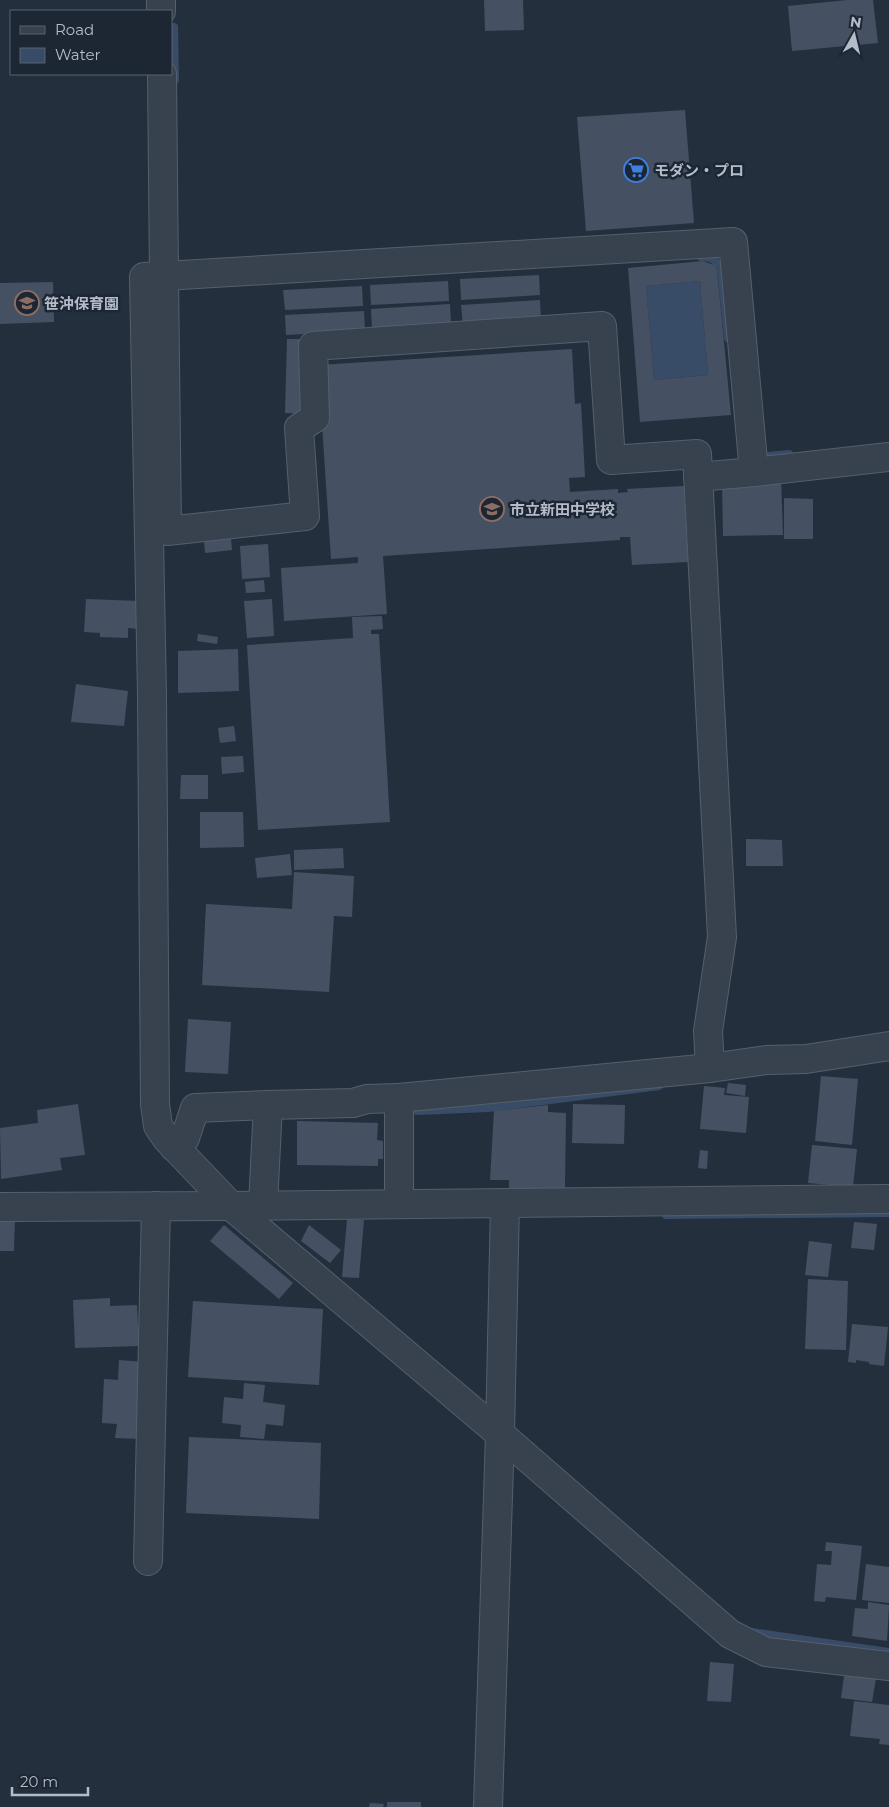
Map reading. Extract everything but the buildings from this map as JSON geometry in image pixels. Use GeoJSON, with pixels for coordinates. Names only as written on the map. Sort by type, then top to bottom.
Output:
{"type":"FeatureCollection","features":[{"type":"Feature","properties":{"kind":"street"},"geometry":{"type":"LineString","coordinates":[[162,75],[174,275],[167,531],[305,516],[299,428],[315,418],[313,346],[602,326],[611,460],[697,454],[722,937],[708,1031],[710,1068]]}},
{"type":"Feature","properties":{"kind":"street"},"geometry":{"type":"LineString","coordinates":[[753,462],[733,242],[144,277],[152,696],[155,1104],[158,1126],[180,1142],[231,1206],[500,1434],[730,1634],[766,1652],[889,1666]]}},
{"type":"Feature","properties":{"kind":"street"},"geometry":{"type":"LineString","coordinates":[[698,477],[753,462],[889,457]]}},
{"type":"Feature","properties":{"kind":"street"},"geometry":{"type":"LineString","coordinates":[[180,1142],[195,1108],[268,1113],[353,1103],[367,1099],[399,1098],[710,1068],[767,1060],[806,1059],[889,1046]]}},
{"type":"Feature","properties":{"kind":"street"},"geometry":{"type":"LineString","coordinates":[[399,1098],[399,1203]]}},
{"type":"Feature","properties":{"kind":"street"},"geometry":{"type":"LineString","coordinates":[[263,1205],[268,1113]]}},
{"type":"Feature","properties":{"kind":"street"},"geometry":{"type":"LineString","coordinates":[[0,1207],[399,1203],[505,1210],[889,1199]]}},
{"type":"Feature","properties":{"kind":"street"},"geometry":{"type":"LineString","coordinates":[[148,1561],[156,1206]]}},
{"type":"Feature","properties":{"kind":"street"},"geometry":{"type":"LineString","coordinates":[[488,1807],[505,1210]]}},
{"type":"Feature","properties":{"kind":"water"},"geometry":{"type":"Polygon","coordinates":[[[700,281],[708,375],[654,380],[646,286],[700,281]]]}},
{"type":"Feature","properties":{"kind":"waterway"},"geometry":{"type":"LineString","coordinates":[[174,27],[175,80]]}},
{"type":"Feature","properties":{"kind":"waterway"},"geometry":{"type":"LineString","coordinates":[[701,257],[713,259],[721,269],[728,338]]}},
{"type":"Feature","properties":{"kind":"waterway"},"geometry":{"type":"LineString","coordinates":[[758,457],[789,454]]}},
{"type":"Feature","properties":{"kind":"waterway"},"geometry":{"type":"LineString","coordinates":[[417,1111],[488,1108],[659,1086]]}},
{"type":"Feature","properties":{"kind":"waterway"},"geometry":{"type":"LineString","coordinates":[[666,1215],[889,1213]]}},
{"type":"Feature","properties":{"kind":"waterway"},"geometry":{"type":"LineString","coordinates":[[751,1632],[889,1652]]}},
{"type":"Feature","properties":{"kind":"place","name":"モダン・プロ"},"geometry":{"type":"Point","coordinates":[636,170]}},
{"type":"Feature","properties":{"kind":"place","name":"笹沖保育園"},"geometry":{"type":"Point","coordinates":[27,303]}},
{"type":"Feature","properties":{"kind":"place","name":"市立新田中学校"},"geometry":{"type":"Point","coordinates":[492,509]}}]}
